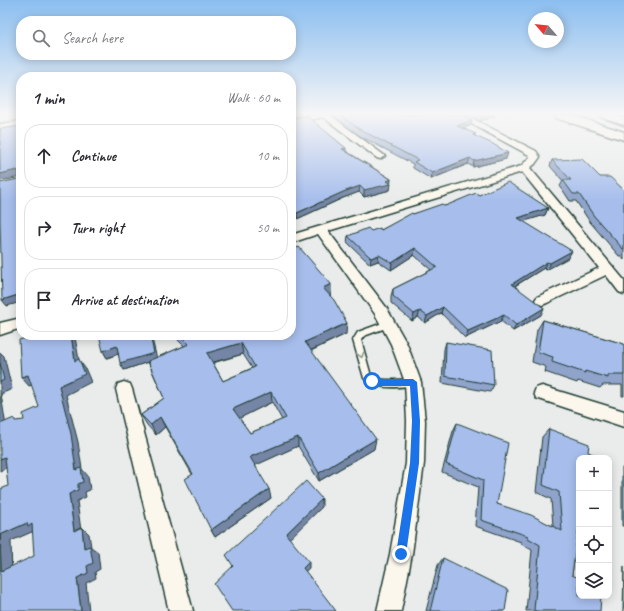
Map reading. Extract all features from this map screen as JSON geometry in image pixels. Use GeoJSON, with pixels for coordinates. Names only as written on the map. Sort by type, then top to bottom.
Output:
{"type":"FeatureCollection","features":[{"type":"Feature","properties":{"kind":"street"},"geometry":{"type":"LineString","coordinates":[[363,144],[380,156]]}},
{"type":"Feature","properties":{"kind":"street"},"geometry":{"type":"LineString","coordinates":[[296,238],[524,168],[532,162],[535,157],[533,153],[515,144]]}},
{"type":"Feature","properties":{"kind":"street"},"geometry":{"type":"LineString","coordinates":[[524,168],[624,289]]}},
{"type":"Feature","properties":{"kind":"street"},"geometry":{"type":"LineString","coordinates":[[321,230],[381,311],[399,344],[413,382],[416,421],[415,463],[401,554],[389,611]]}},
{"type":"Feature","properties":{"kind":"street"},"geometry":{"type":"LineString","coordinates":[[542,300],[608,269]]}},
{"type":"Feature","properties":{"kind":"street"},"geometry":{"type":"LineString","coordinates":[[0,329],[16,324]]}},
{"type":"Feature","properties":{"kind":"street"},"geometry":{"type":"LineString","coordinates":[[124,389],[181,611]]}},
{"type":"Feature","properties":{"kind":"street"},"geometry":{"type":"LineString","coordinates":[[542,393],[624,419]]}},
{"type":"Feature","properties":{"kind":"lane"},"geometry":{"type":"LineString","coordinates":[[388,324],[361,334],[358,337],[357,340],[368,378],[378,383],[413,382]]}},
{"type":"Feature","properties":{"kind":"building"},"geometry":{"type":"Polygon","coordinates":[[[0,144],[16,144],[16,170],[0,174],[0,144]]]}},
{"type":"Feature","properties":{"kind":"building"},"geometry":{"type":"Polygon","coordinates":[[[296,144],[341,144],[346,148],[342,149],[391,179],[387,181],[391,184],[364,190],[360,186],[297,213],[296,144]]]}},
{"type":"Feature","properties":{"kind":"building"},"geometry":{"type":"Polygon","coordinates":[[[387,144],[492,144],[508,153],[474,161],[470,158],[432,173],[414,162],[418,160],[387,144]]]}},
{"type":"Feature","properties":{"kind":"building"},"geometry":{"type":"Polygon","coordinates":[[[582,159],[600,177],[610,177],[624,190],[624,249],[594,216],[579,194],[573,194],[563,180],[571,180],[552,160],[582,159]]]}},
{"type":"Feature","properties":{"kind":"building"},"geometry":{"type":"Polygon","coordinates":[[[16,179],[16,296],[2,300],[0,219],[0,183],[16,179]]]}},
{"type":"Feature","properties":{"kind":"building"},"geometry":{"type":"Polygon","coordinates":[[[508,182],[548,208],[518,218],[572,251],[550,263],[547,262],[512,284],[544,308],[516,325],[504,315],[468,331],[443,307],[427,316],[420,311],[414,314],[393,296],[393,289],[437,267],[415,248],[392,263],[379,255],[371,258],[348,236],[368,228],[371,231],[380,228],[381,230],[412,213],[413,214],[442,204],[445,206],[476,193],[479,195],[508,182]]]}},
{"type":"Feature","properties":{"kind":"building"},"geometry":{"type":"Polygon","coordinates":[[[299,247],[331,284],[323,288],[334,300],[347,323],[305,342],[376,439],[319,473],[298,437],[250,457],[269,489],[211,530],[185,479],[193,474],[160,417],[151,425],[141,415],[164,398],[148,361],[189,344],[185,340],[296,340],[296,248],[299,247]],[[241,343],[207,353],[223,381],[255,367],[241,343]],[[271,392],[233,409],[250,433],[286,418],[271,392]]]}},
{"type":"Feature","properties":{"kind":"building"},"geometry":{"type":"Polygon","coordinates":[[[543,320],[624,344],[624,375],[608,375],[608,378],[585,371],[585,373],[552,362],[553,357],[538,352],[543,320]]]}},
{"type":"Feature","properties":{"kind":"building"},"geometry":{"type":"Polygon","coordinates":[[[19,340],[72,340],[75,361],[79,359],[85,374],[59,386],[71,434],[76,470],[81,468],[83,482],[78,484],[78,490],[69,494],[74,531],[82,527],[84,548],[90,546],[93,563],[87,566],[88,573],[77,578],[81,611],[0,611],[0,535],[0,500],[1,489],[8,486],[5,457],[0,459],[0,424],[14,418],[15,421],[24,420],[23,414],[39,407],[28,375],[21,377],[19,340]],[[27,523],[0,535],[1,571],[34,556],[32,524],[28,527],[27,523]]]}},
{"type":"Feature","properties":{"kind":"building"},"geometry":{"type":"Polygon","coordinates":[[[100,340],[151,340],[154,353],[120,363],[117,346],[103,351],[100,340]]]}},
{"type":"Feature","properties":{"kind":"building"},"geometry":{"type":"Polygon","coordinates":[[[446,342],[492,350],[494,385],[445,376],[446,342]]]}},
{"type":"Feature","properties":{"kind":"building"},"geometry":{"type":"Polygon","coordinates":[[[0,363],[4,380],[0,382],[0,363]]]}},
{"type":"Feature","properties":{"kind":"building"},"geometry":{"type":"Polygon","coordinates":[[[457,423],[508,443],[497,504],[531,515],[562,531],[559,492],[543,485],[549,429],[589,444],[588,452],[596,455],[576,455],[576,546],[572,575],[576,577],[576,599],[601,599],[600,611],[534,610],[540,545],[528,538],[528,536],[481,520],[483,480],[446,464],[457,423]]]}},
{"type":"Feature","properties":{"kind":"building"},"geometry":{"type":"Polygon","coordinates":[[[306,481],[322,499],[286,534],[309,562],[303,568],[336,611],[232,611],[214,584],[233,566],[226,555],[306,481]]]}},
{"type":"Feature","properties":{"kind":"building"},"geometry":{"type":"Polygon","coordinates":[[[443,558],[508,590],[505,611],[430,611],[443,558]]]}},
{"type":"Feature","properties":{"kind":"route"},"geometry":{"type":"LineString","coordinates":[[372,381],[378,383],[413,382],[416,421],[415,463],[401,554]]}}]}
